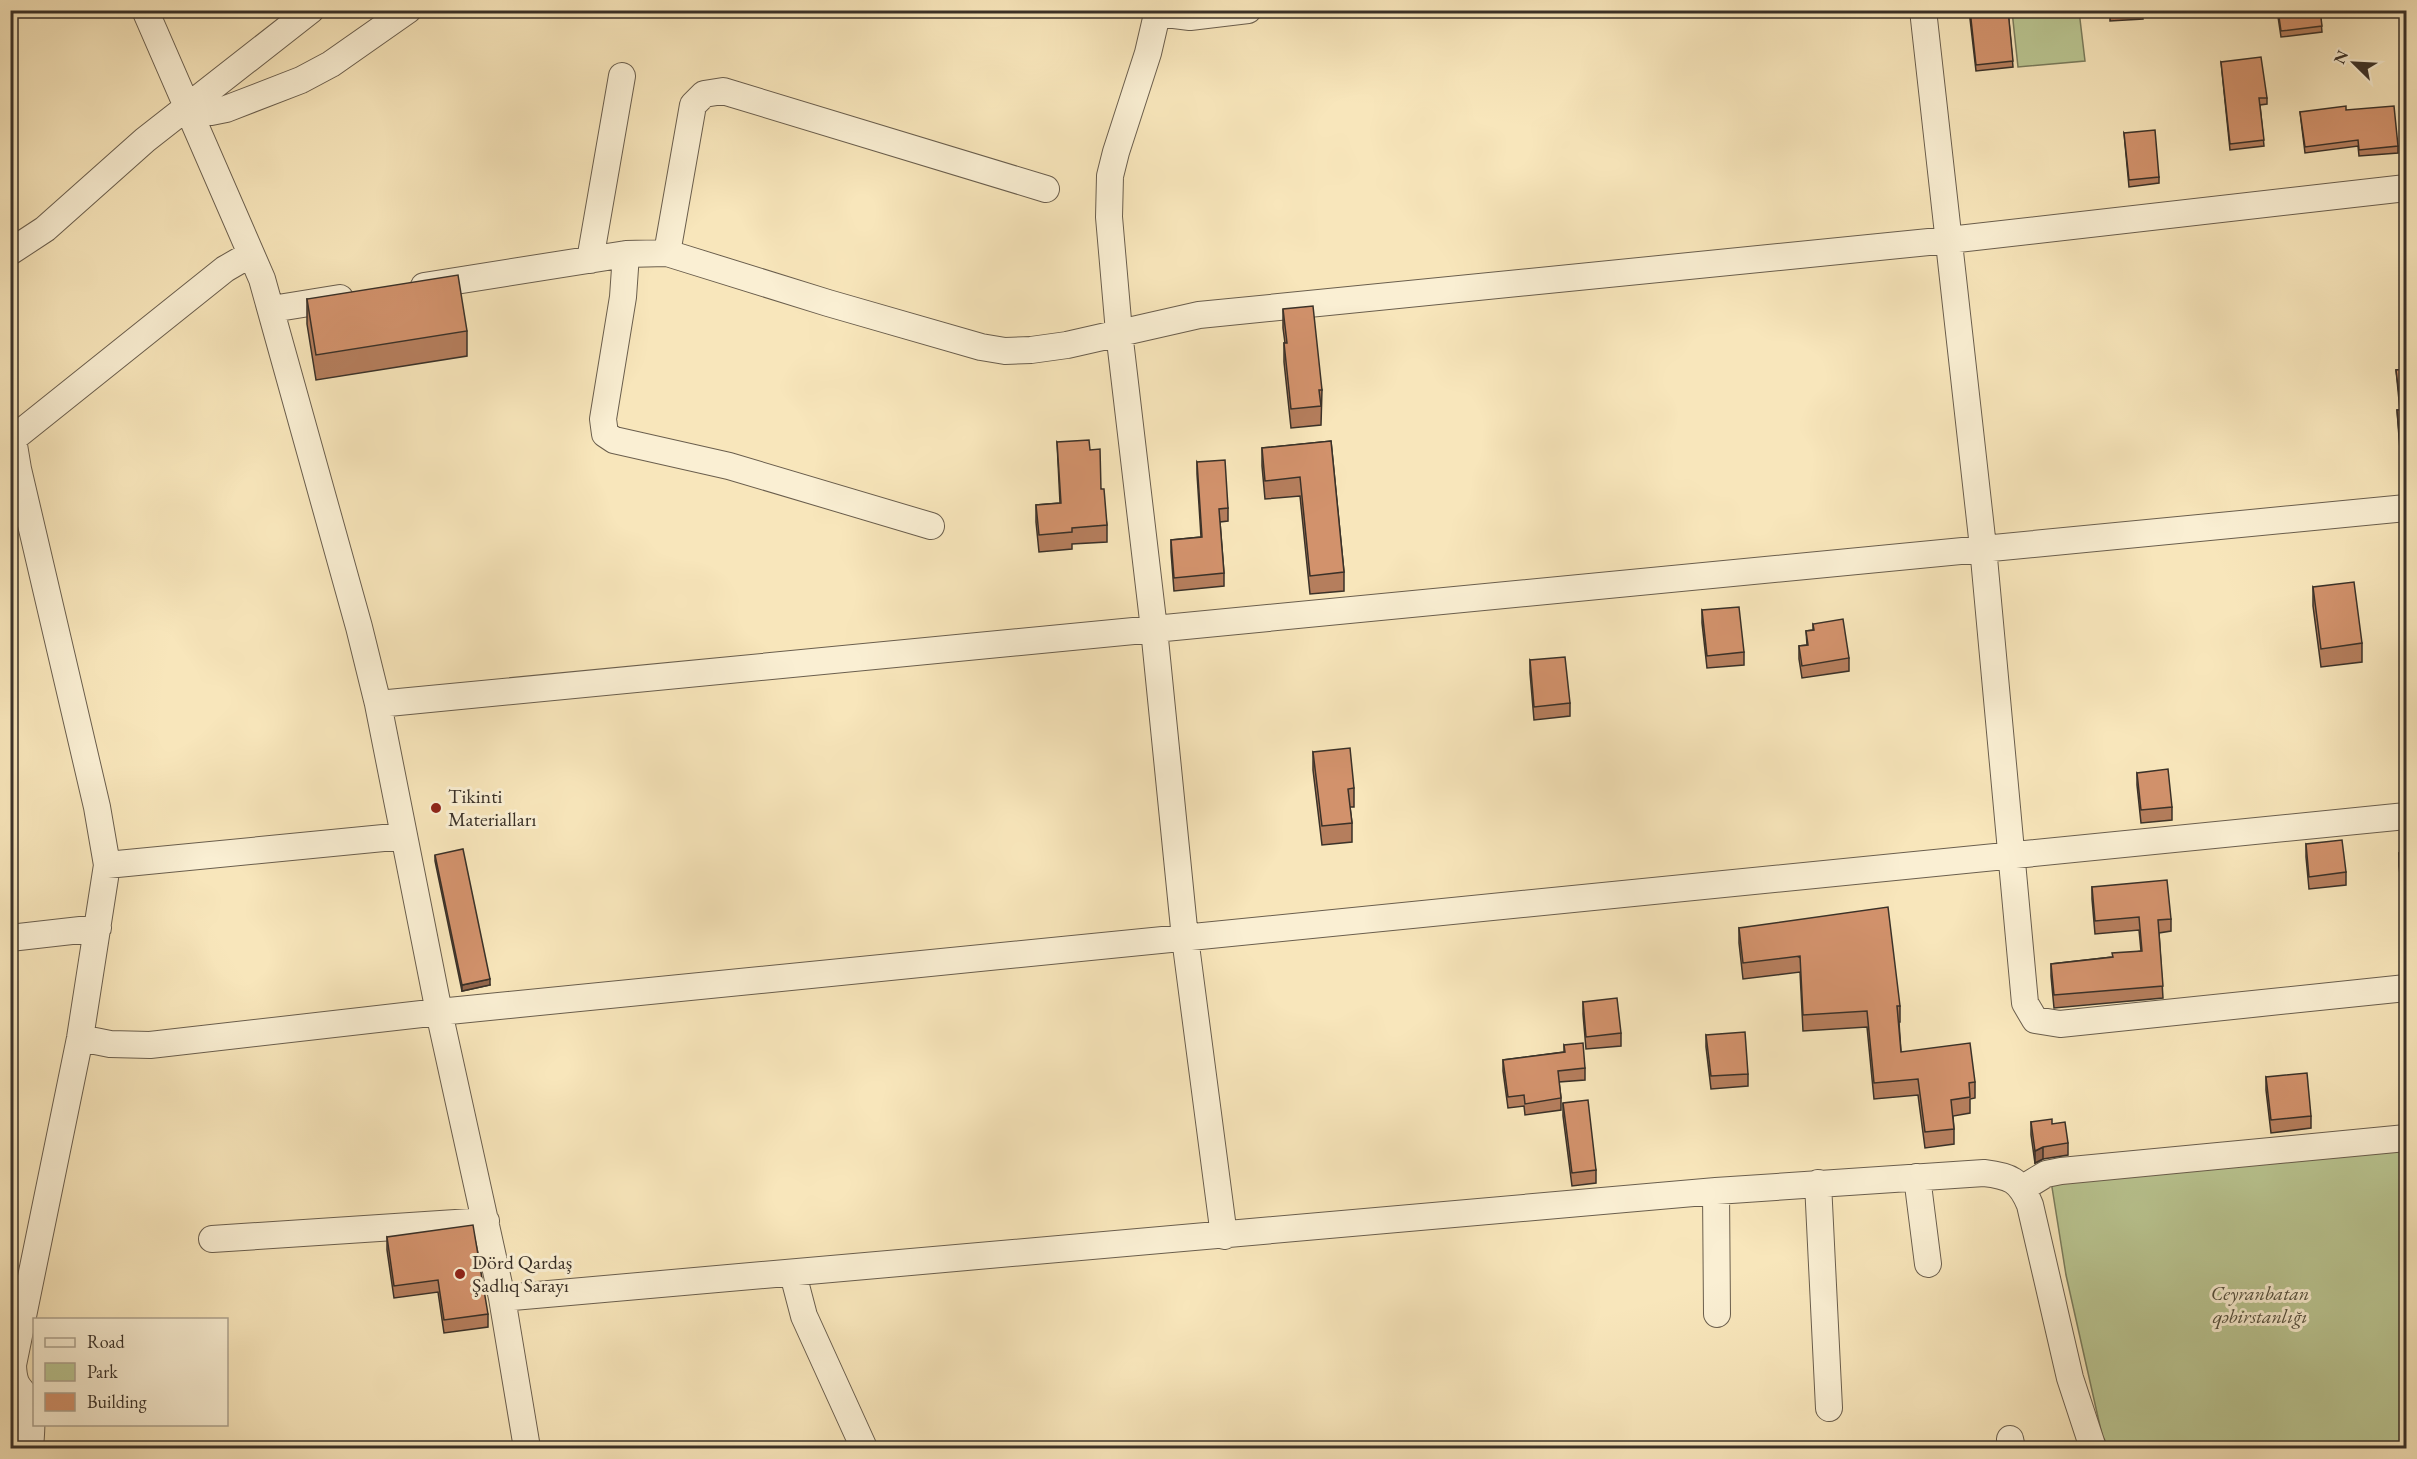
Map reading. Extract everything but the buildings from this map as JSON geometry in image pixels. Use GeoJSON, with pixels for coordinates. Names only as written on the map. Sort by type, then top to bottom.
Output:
{"type":"FeatureCollection","features":[{"type":"Feature","properties":{"kind":"street"},"geometry":{"type":"LineString","coordinates":[[145,10],[251,254],[272,309],[359,627],[378,704],[440,1012],[502,1298],[527,1449]]}},
{"type":"Feature","properties":{"kind":"street"},"geometry":{"type":"LineString","coordinates":[[10,252],[45,229],[113,167],[311,10]]}},
{"type":"Feature","properties":{"kind":"street"},"geometry":{"type":"LineString","coordinates":[[188,107],[211,112],[226,109],[300,80],[331,64],[408,10]]}},
{"type":"Feature","properties":{"kind":"street"},"geometry":{"type":"LineString","coordinates":[[1224,1236],[1185,938],[1154,628],[1119,332],[1109,217],[1110,176],[1158,12],[1190,17],[1248,10]]}},
{"type":"Feature","properties":{"kind":"street"},"geometry":{"type":"LineString","coordinates":[[1923,10],[1983,547],[2025,1003],[2035,1020],[2060,1024],[2406,988]]}},
{"type":"Feature","properties":{"kind":"street"},"geometry":{"type":"LineString","coordinates":[[590,260],[622,76]]}},
{"type":"Feature","properties":{"kind":"street"},"geometry":{"type":"LineString","coordinates":[[667,252],[693,105],[704,94],[723,91],[1046,189]]}},
{"type":"Feature","properties":{"kind":"street"},"geometry":{"type":"LineString","coordinates":[[399,289],[627,254],[667,252],[828,303],[1005,351],[1067,345],[1199,315],[1949,240],[2406,188]]}},
{"type":"Feature","properties":{"kind":"street"},"geometry":{"type":"LineString","coordinates":[[30,1449],[29,1406],[26,1397],[19,1391],[14,1381],[13,1365],[80,1038],[107,865],[97,807],[12,440],[225,269],[251,254]]}},
{"type":"Feature","properties":{"kind":"street"},"geometry":{"type":"LineString","coordinates":[[627,254],[623,297],[603,419],[605,434],[614,440],[729,465],[931,526]]}},
{"type":"Feature","properties":{"kind":"street"},"geometry":{"type":"LineString","coordinates":[[272,309],[364,295]]}},
{"type":"Feature","properties":{"kind":"street"},"geometry":{"type":"LineString","coordinates":[[378,704],[2406,507]]}},
{"type":"Feature","properties":{"kind":"street"},"geometry":{"type":"LineString","coordinates":[[80,1038],[111,1044],[150,1045],[440,1012],[2406,816]]}},
{"type":"Feature","properties":{"kind":"street"},"geometry":{"type":"LineString","coordinates":[[107,865],[404,836]]}},
{"type":"Feature","properties":{"kind":"street"},"geometry":{"type":"LineString","coordinates":[[10,938],[98,928]]}},
{"type":"Feature","properties":{"kind":"street"},"geometry":{"type":"LineString","coordinates":[[2023,1188],[2046,1174],[2061,1171],[2406,1137]]}},
{"type":"Feature","properties":{"kind":"street"},"geometry":{"type":"LineString","coordinates":[[502,1298],[1716,1191],[1984,1173],[2002,1175],[2023,1188],[2030,1205],[2070,1378],[2093,1449]]}},
{"type":"Feature","properties":{"kind":"street"},"geometry":{"type":"LineString","coordinates":[[1917,1177],[1928,1263]]}},
{"type":"Feature","properties":{"kind":"street"},"geometry":{"type":"LineString","coordinates":[[1818,1183],[1830,1408]]}},
{"type":"Feature","properties":{"kind":"street"},"geometry":{"type":"LineString","coordinates":[[1716,1191],[1717,1314]]}},
{"type":"Feature","properties":{"kind":"street"},"geometry":{"type":"LineString","coordinates":[[212,1239],[486,1221]]}},
{"type":"Feature","properties":{"kind":"street"},"geometry":{"type":"LineString","coordinates":[[793,1274],[804,1316],[864,1449]]}},
{"type":"Feature","properties":{"kind":"green space"},"geometry":{"type":"Polygon","coordinates":[[[2012,11],[2079,11],[2085,61],[2018,67],[2012,11]]]}},
{"type":"Feature","properties":{"kind":"green space","name":"Ceyranbatan qəbirstanlığı"},"geometry":{"type":"Polygon","coordinates":[[[2406,1146],[2406,1448],[2109,1448],[2102,1435],[2066,1275],[2051,1181],[2406,1146]]]}},
{"type":"Feature","properties":{"kind":"place","name":"Tikinti Materialları"},"geometry":{"type":"Point","coordinates":[436,808]}},
{"type":"Feature","properties":{"kind":"place","name":"Dörd Qardaş Şadlıq Sarayı"},"geometry":{"type":"Point","coordinates":[460,1274]}}]}
